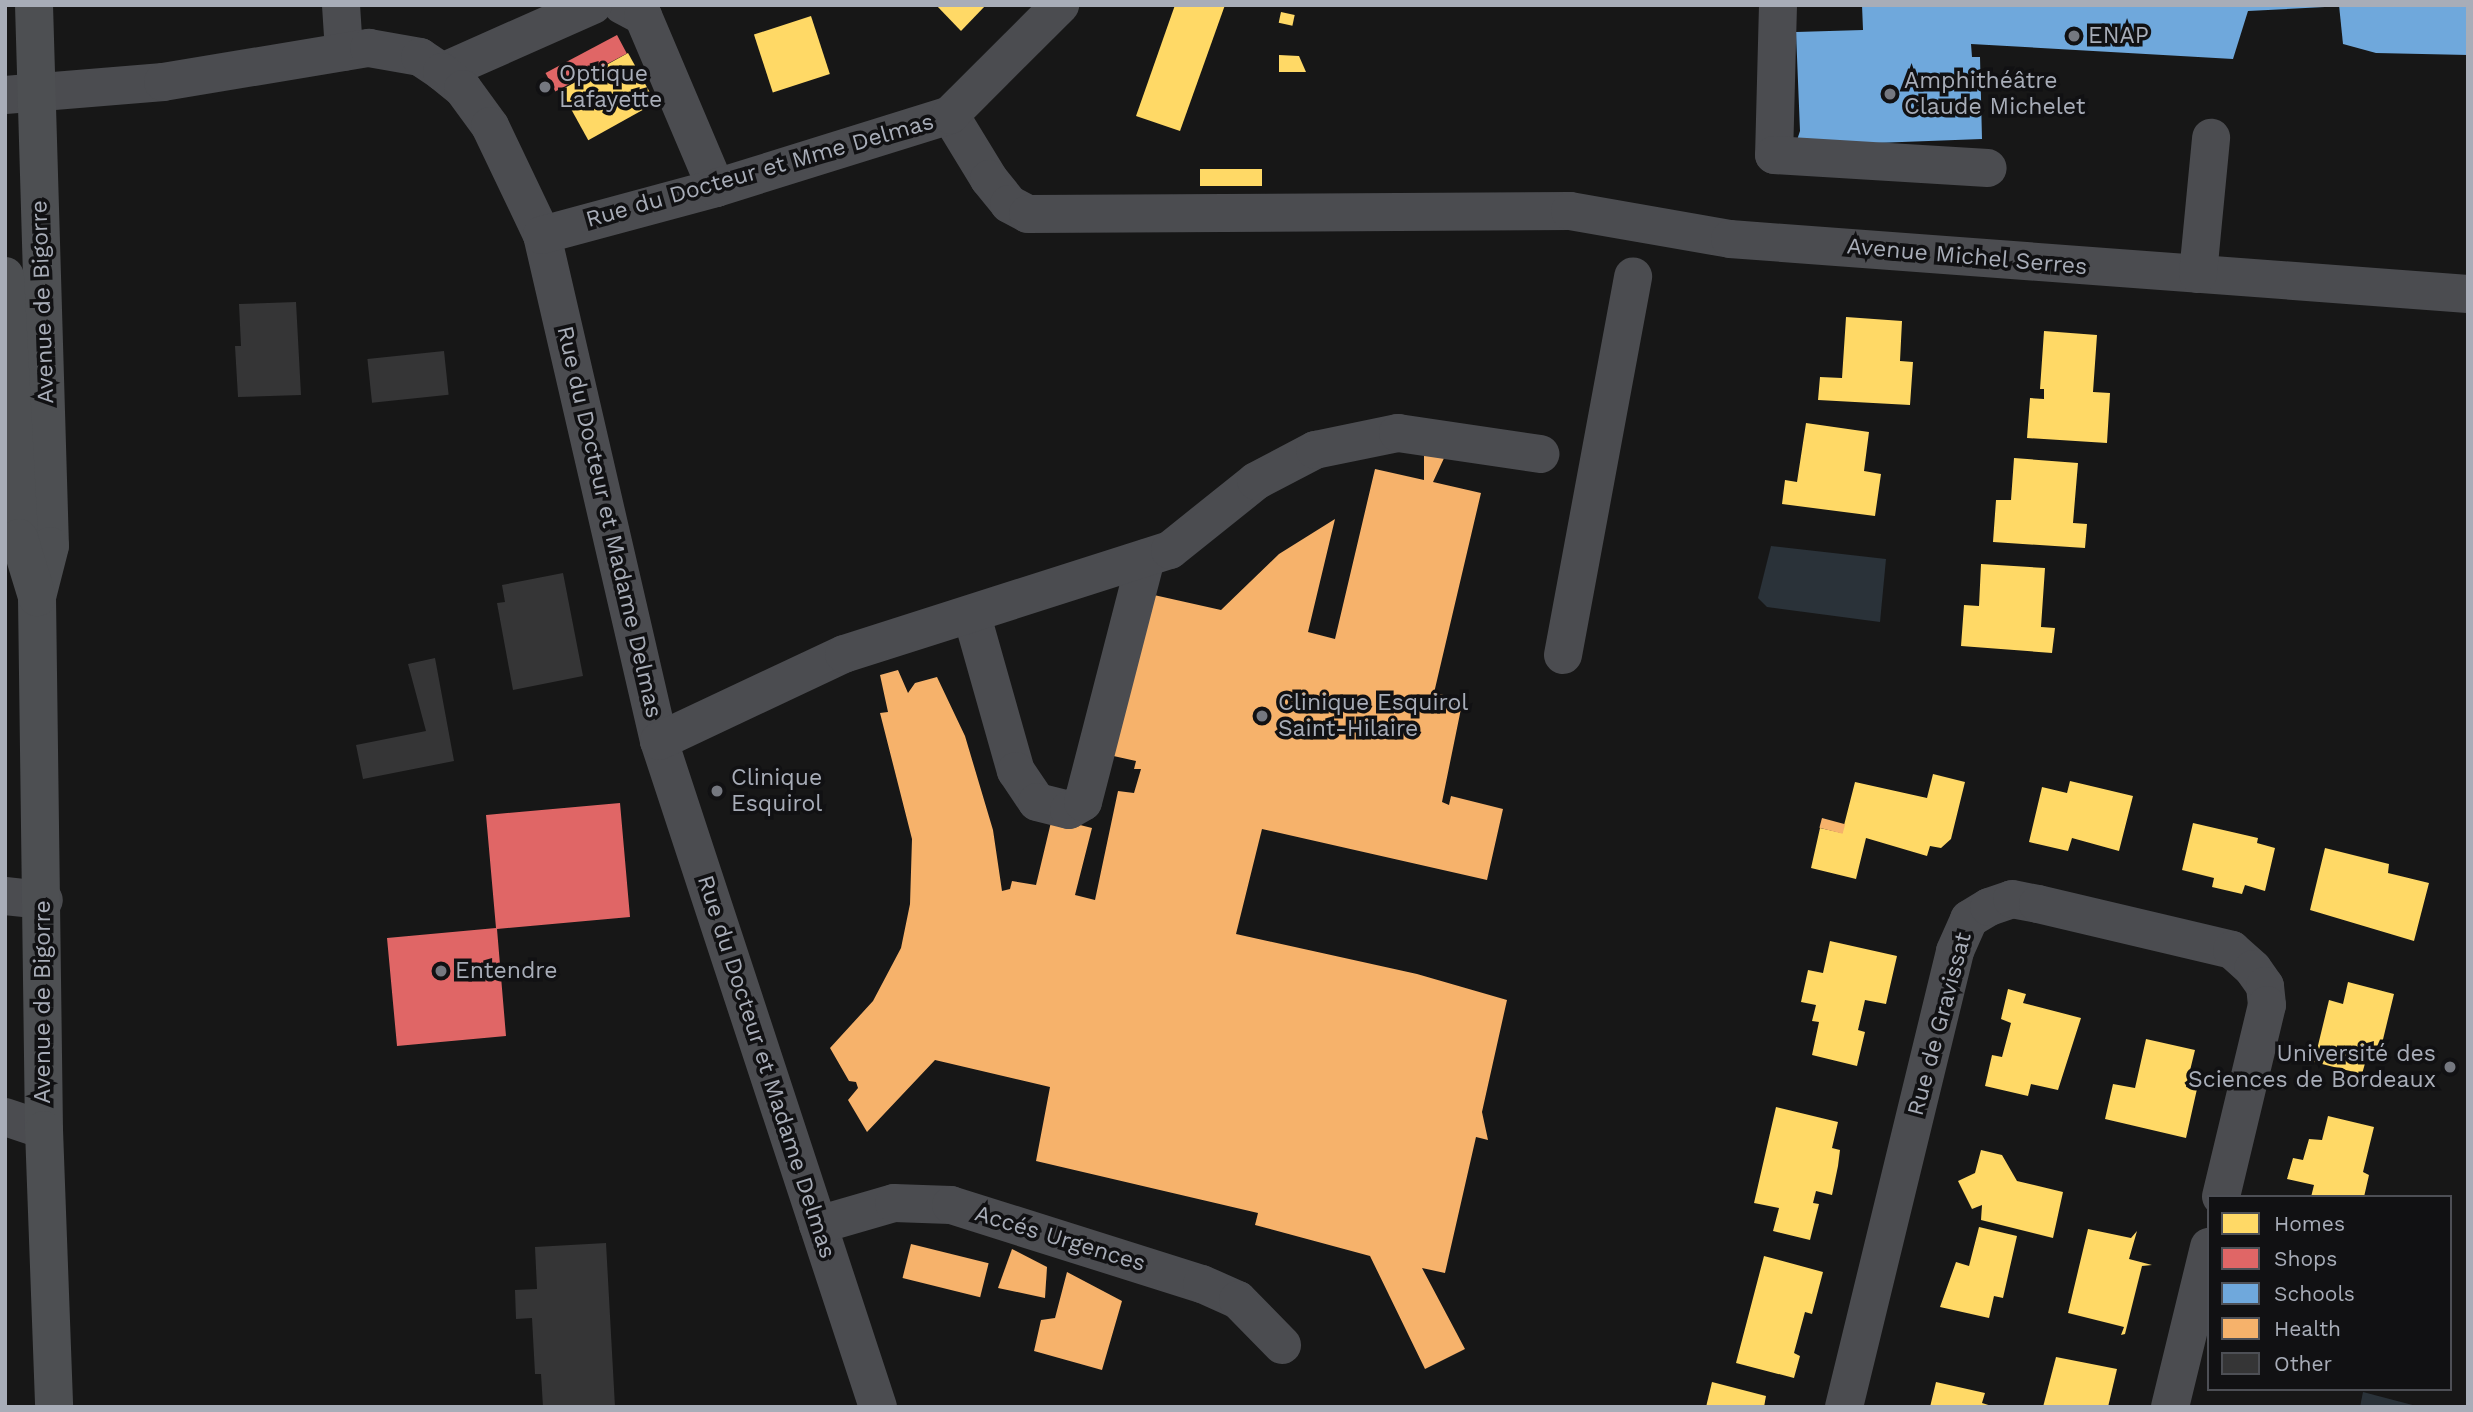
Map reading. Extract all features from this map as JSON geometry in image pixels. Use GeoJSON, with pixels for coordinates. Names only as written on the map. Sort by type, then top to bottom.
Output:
{"type":"FeatureCollection","features":[{"type":"Feature","properties":{"kind":"main road"},"geometry":{"type":"LineString","coordinates":[[11,5],[19,94]]}},
{"type":"Feature","properties":{"kind":"main road","name":"Avenue de Bigorre"},"geometry":{"type":"LineString","coordinates":[[34,5],[19,94],[44,330],[50,546],[37,597],[44,900],[44,1130],[54,1407]]}},
{"type":"Feature","properties":{"kind":"main road","name":"Avenue de Bigorre"},"geometry":{"type":"LineString","coordinates":[[5,276],[19,538],[37,597]]}},
{"type":"Feature","properties":{"kind":"street"},"geometry":{"type":"LineString","coordinates":[[341,5],[344,52]]}},
{"type":"Feature","properties":{"kind":"street"},"geometry":{"type":"LineString","coordinates":[[442,72],[593,5]]}},
{"type":"Feature","properties":{"kind":"street"},"geometry":{"type":"LineString","coordinates":[[622,5],[643,16],[716,188]]}},
{"type":"Feature","properties":{"kind":"street","name":"Rue du Docteur et Mme Delmas"},"geometry":{"type":"LineString","coordinates":[[542,235],[716,188],[950,116],[1059,5]]}},
{"type":"Feature","properties":{"kind":"street"},"geometry":{"type":"LineString","coordinates":[[1778,5],[1774,155],[1988,169]]}},
{"type":"Feature","properties":{"kind":"street","name":"Rue du Docteur et Madame Delmas"},"geometry":{"type":"LineString","coordinates":[[19,94],[163,82],[369,48],[404,53],[442,72],[463,89],[490,126],[542,235],[659,741],[878,1407]]}},
{"type":"Feature","properties":{"kind":"street","name":"Avenue Michel Serres"},"geometry":{"type":"LineString","coordinates":[[950,116],[989,179],[1009,204],[1028,214],[1570,211],[1730,239],[1899,248],[2198,274],[2468,293]]}},
{"type":"Feature","properties":{"kind":"street"},"geometry":{"type":"LineString","coordinates":[[2198,274],[2211,138]]}},
{"type":"Feature","properties":{"kind":"street"},"geometry":{"type":"LineString","coordinates":[[1563,655],[1633,276]]}},
{"type":"Feature","properties":{"kind":"street"},"geometry":{"type":"LineString","coordinates":[[659,741],[844,654],[1170,550],[1256,481],[1315,450],[1342,442],[1398,433],[1540,454]]}},
{"type":"Feature","properties":{"kind":"street"},"geometry":{"type":"LineString","coordinates":[[972,615],[1016,771],[1037,802],[1069,810],[1083,802],[1146,558]]}},
{"type":"Feature","properties":{"kind":"street"},"geometry":{"type":"LineString","coordinates":[[5,896],[44,900]]}},
{"type":"Feature","properties":{"kind":"street","name":"Rue de Gravissat"},"geometry":{"type":"LineString","coordinates":[[1844,1407],[1955,951],[1969,919],[1989,907],[2012,900],[2038,904],[2232,950],[2253,969],[2264,986],[2267,1005],[2221,1195]]}},
{"type":"Feature","properties":{"kind":"street"},"geometry":{"type":"LineString","coordinates":[[5,1117],[44,1130]]}},
{"type":"Feature","properties":{"kind":"street","name":"Accés Urgences"},"geometry":{"type":"LineString","coordinates":[[818,1225],[894,1203],[951,1205],[1202,1284],[1238,1300],[1282,1345]]}},
{"type":"Feature","properties":{"kind":"street"},"geometry":{"type":"LineString","coordinates":[[2170,1407],[2207,1255]]}},
{"type":"Feature","properties":{"kind":"shaded area"},"geometry":{"type":"Polygon","coordinates":[[[1771,546],[1886,559],[1880,622],[1767,607],[1758,598],[1771,546]]]}},
{"type":"Feature","properties":{"kind":"shaded area"},"geometry":{"type":"Polygon","coordinates":[[[2363,1392],[2420,1407],[2360,1407],[2363,1392]]]}},
{"type":"Feature","properties":{"kind":"building: Homes"},"geometry":{"type":"Polygon","coordinates":[[[936,5],[986,5],[961,31],[936,5]]]}},
{"type":"Feature","properties":{"kind":"building: Homes"},"geometry":{"type":"Polygon","coordinates":[[[1175,5],[1225,5],[1180,131],[1136,116],[1175,5]]]}},
{"type":"Feature","properties":{"kind":"building: Homes"},"geometry":{"type":"Polygon","coordinates":[[[1281,12],[1295,15],[1292,26],[1279,23],[1281,12]]]}},
{"type":"Feature","properties":{"kind":"building: Homes"},"geometry":{"type":"Polygon","coordinates":[[[811,16],[830,74],[773,93],[754,35],[811,16]]]}},
{"type":"Feature","properties":{"kind":"building: Homes"},"geometry":{"type":"Polygon","coordinates":[[[628,53],[656,103],[588,140],[561,90],[628,53]]]}},
{"type":"Feature","properties":{"kind":"building: Homes"},"geometry":{"type":"Polygon","coordinates":[[[1279,55],[1299,56],[1306,72],[1279,72],[1279,55]]]}},
{"type":"Feature","properties":{"kind":"building: Homes"},"geometry":{"type":"Polygon","coordinates":[[[1200,169],[1262,169],[1262,186],[1200,186],[1200,169]]]}},
{"type":"Feature","properties":{"kind":"building: Homes"},"geometry":{"type":"Polygon","coordinates":[[[1846,317],[1902,321],[1900,361],[1913,362],[1910,405],[1818,400],[1820,377],[1842,378],[1846,317]]]}},
{"type":"Feature","properties":{"kind":"building: Homes"},"geometry":{"type":"Polygon","coordinates":[[[2044,331],[2097,335],[2093,392],[2110,393],[2107,443],[2027,438],[2030,398],[2044,399],[2044,389],[2040,389],[2044,331]]]}},
{"type":"Feature","properties":{"kind":"building: Homes"},"geometry":{"type":"Polygon","coordinates":[[[1806,423],[1869,432],[1864,471],[1881,474],[1875,516],[1782,504],[1785,480],[1797,482],[1806,423]]]}},
{"type":"Feature","properties":{"kind":"building: Homes"},"geometry":{"type":"Polygon","coordinates":[[[2014,458],[2078,463],[2073,523],[2087,524],[2085,548],[1993,542],[1996,500],[2011,500],[2014,458]]]}},
{"type":"Feature","properties":{"kind":"building: Homes"},"geometry":{"type":"Polygon","coordinates":[[[1981,564],[2045,568],[2041,627],[2055,628],[2052,653],[1961,646],[1964,605],[1979,606],[1981,564]]]}},
{"type":"Feature","properties":{"kind":"building: Homes"},"geometry":{"type":"Polygon","coordinates":[[[1933,774],[1965,782],[1951,839],[1941,848],[1930,846],[1927,856],[1866,838],[1856,879],[1811,868],[1820,828],[1842,833],[1855,782],[1927,798],[1933,774]]]}},
{"type":"Feature","properties":{"kind":"building: Homes"},"geometry":{"type":"Polygon","coordinates":[[[2070,781],[2133,796],[2119,851],[2072,838],[2068,851],[2029,842],[2042,787],[2067,793],[2070,781]]]}},
{"type":"Feature","properties":{"kind":"building: Homes"},"geometry":{"type":"Polygon","coordinates":[[[2193,823],[2258,838],[2257,843],[2275,848],[2265,891],[2245,885],[2242,894],[2212,887],[2214,878],[2182,870],[2193,823]]]}},
{"type":"Feature","properties":{"kind":"building: Homes"},"geometry":{"type":"Polygon","coordinates":[[[2325,848],[2389,864],[2388,873],[2429,883],[2414,941],[2310,910],[2325,848]]]}},
{"type":"Feature","properties":{"kind":"building: Homes"},"geometry":{"type":"Polygon","coordinates":[[[1830,941],[1897,956],[1886,1004],[1865,1000],[1858,1030],[1865,1032],[1857,1066],[1812,1055],[1819,1022],[1812,1021],[1816,1005],[1801,1002],[1808,970],[1823,973],[1830,941]]]}},
{"type":"Feature","properties":{"kind":"building: Homes"},"geometry":{"type":"Polygon","coordinates":[[[2348,982],[2394,994],[2379,1056],[2368,1053],[2362,1074],[2314,1062],[2329,1000],[2343,1004],[2348,982]]]}},
{"type":"Feature","properties":{"kind":"building: Homes"},"geometry":{"type":"Polygon","coordinates":[[[2008,989],[2026,994],[2023,1003],[2081,1018],[2058,1090],[2031,1084],[2028,1096],[1985,1086],[1992,1055],[2002,1057],[2011,1023],[2001,1019],[2008,989]]]}},
{"type":"Feature","properties":{"kind":"building: Homes"},"geometry":{"type":"Polygon","coordinates":[[[2146,1039],[2195,1050],[2186,1087],[2197,1089],[2186,1138],[2105,1119],[2113,1084],[2135,1088],[2146,1039]]]}},
{"type":"Feature","properties":{"kind":"building: Homes"},"geometry":{"type":"Polygon","coordinates":[[[1776,1107],[1838,1122],[1832,1148],[1840,1150],[1832,1195],[1816,1191],[1813,1203],[1819,1204],[1810,1240],[1773,1231],[1779,1208],[1754,1203],[1776,1107]]]}},
{"type":"Feature","properties":{"kind":"building: Homes"},"geometry":{"type":"Polygon","coordinates":[[[2328,1116],[2374,1127],[2363,1172],[2369,1175],[2364,1195],[2312,1195],[2314,1185],[2287,1179],[2293,1158],[2303,1160],[2309,1139],[2322,1140],[2328,1116]]]}},
{"type":"Feature","properties":{"kind":"building: Homes"},"geometry":{"type":"Polygon","coordinates":[[[1981,1150],[2002,1155],[2017,1181],[2063,1192],[2053,1238],[1981,1220],[1982,1205],[1972,1209],[1958,1181],[1975,1173],[1981,1150]]]}},
{"type":"Feature","properties":{"kind":"building: Homes"},"geometry":{"type":"Polygon","coordinates":[[[1979,1227],[2017,1236],[2003,1298],[1994,1296],[1989,1318],[1940,1307],[1956,1262],[1969,1266],[1979,1227]]]}},
{"type":"Feature","properties":{"kind":"building: Homes"},"geometry":{"type":"Polygon","coordinates":[[[2088,1229],[2131,1238],[2137,1231],[2129,1259],[2152,1265],[2142,1266],[2125,1334],[2121,1335],[2124,1327],[2068,1313],[2088,1229]]]}},
{"type":"Feature","properties":{"kind":"building: Homes"},"geometry":{"type":"Polygon","coordinates":[[[1764,1256],[1823,1272],[1812,1314],[1805,1312],[1794,1353],[1800,1356],[1794,1378],[1736,1363],[1764,1256]]]}},
{"type":"Feature","properties":{"kind":"building: Homes"},"geometry":{"type":"Polygon","coordinates":[[[2056,1357],[2117,1369],[2108,1407],[2043,1407],[2056,1357]]]}},
{"type":"Feature","properties":{"kind":"building: Homes"},"geometry":{"type":"Polygon","coordinates":[[[1712,1382],[1766,1396],[1764,1407],[1706,1407],[1712,1382]]]}},
{"type":"Feature","properties":{"kind":"building: Homes"},"geometry":{"type":"Polygon","coordinates":[[[1936,1382],[1985,1393],[1982,1403],[1995,1407],[1930,1407],[1936,1382]]]}},
{"type":"Feature","properties":{"kind":"building: Shops"},"geometry":{"type":"Polygon","coordinates":[[[617,35],[627,54],[555,92],[545,73],[617,35]]]}},
{"type":"Feature","properties":{"kind":"building: Shops"},"geometry":{"type":"Polygon","coordinates":[[[620,803],[630,917],[497,929],[506,1036],[397,1046],[387,938],[496,928],[486,815],[620,803]]]}},
{"type":"Feature","properties":{"kind":"building: Schools"},"geometry":{"type":"Polygon","coordinates":[[[1862,5],[2325,7],[2248,11],[2233,59],[1971,44],[1972,57],[1980,57],[1982,139],[1795,146],[1800,131],[1796,32],[1863,30],[1862,5]]]}},
{"type":"Feature","properties":{"kind":"building: Schools"},"geometry":{"type":"Polygon","coordinates":[[[2339,5],[2468,5],[2468,55],[2376,53],[2343,44],[2339,5]]]}},
{"type":"Feature","properties":{"kind":"building: Health"},"geometry":{"type":"Polygon","coordinates":[[[1424,452],[1445,456],[1433,482],[1481,493],[1434,693],[1463,699],[1442,802],[1449,805],[1451,796],[1503,809],[1487,880],[1262,829],[1236,934],[1417,974],[1507,1000],[1482,1112],[1488,1140],[1476,1137],[1445,1273],[1422,1268],[1465,1349],[1425,1369],[1370,1256],[1255,1225],[1258,1213],[1036,1161],[1050,1087],[935,1060],[867,1132],[848,1100],[858,1088],[856,1082],[849,1081],[830,1048],[873,1001],[901,948],[910,904],[912,839],[880,713],[888,712],[880,675],[898,670],[908,693],[915,683],[937,677],[965,736],[993,830],[1002,891],[1010,889],[1012,881],[1036,885],[1052,818],[1092,828],[1075,895],[1095,900],[1118,791],[1134,793],[1141,769],[1134,769],[1136,761],[1109,755],[1145,593],[1221,610],[1279,554],[1335,519],[1308,632],[1335,639],[1375,469],[1424,480],[1424,452]]]}},
{"type":"Feature","properties":{"kind":"building: Health"},"geometry":{"type":"Polygon","coordinates":[[[1822,818],[1845,824],[1843,834],[1819,828],[1822,818]]]}},
{"type":"Feature","properties":{"kind":"building: Health"},"geometry":{"type":"Polygon","coordinates":[[[911,1244],[989,1263],[980,1297],[903,1278],[911,1244]]]}},
{"type":"Feature","properties":{"kind":"building: Health"},"geometry":{"type":"Polygon","coordinates":[[[1012,1249],[1047,1267],[1045,1298],[998,1288],[1012,1249]]]}},
{"type":"Feature","properties":{"kind":"building: Health"},"geometry":{"type":"Polygon","coordinates":[[[1067,1272],[1122,1301],[1102,1370],[1034,1351],[1041,1320],[1055,1318],[1067,1272]]]}},
{"type":"Feature","properties":{"kind":"building: Other"},"geometry":{"type":"Polygon","coordinates":[[[296,302],[301,395],[238,397],[235,346],[241,346],[239,304],[296,302]]]}},
{"type":"Feature","properties":{"kind":"building: Other"},"geometry":{"type":"Polygon","coordinates":[[[444,351],[449,395],[372,403],[367,359],[444,351]]]}},
{"type":"Feature","properties":{"kind":"building: Other"},"geometry":{"type":"Polygon","coordinates":[[[563,573],[583,676],[513,690],[497,603],[505,602],[502,585],[563,573]]]}},
{"type":"Feature","properties":{"kind":"building: Other"},"geometry":{"type":"Polygon","coordinates":[[[435,658],[454,761],[363,779],[356,745],[426,731],[408,664],[435,658]]]}},
{"type":"Feature","properties":{"kind":"building: Other"},"geometry":{"type":"Polygon","coordinates":[[[606,1243],[615,1407],[543,1407],[541,1374],[535,1374],[532,1318],[516,1319],[515,1290],[537,1289],[535,1247],[606,1243]]]}},
{"type":"Feature","properties":{"kind":"place","name":"ENAP"},"geometry":{"type":"Point","coordinates":[2074,36]}},
{"type":"Feature","properties":{"kind":"place","name":"Optique Lafayette"},"geometry":{"type":"Point","coordinates":[545,87]}},
{"type":"Feature","properties":{"kind":"place","name":"Amphithéâtre Claude Michelet"},"geometry":{"type":"Point","coordinates":[1890,94]}},
{"type":"Feature","properties":{"kind":"place","name":"Clinique Esquirol Saint-Hilaire"},"geometry":{"type":"Point","coordinates":[1262,716]}},
{"type":"Feature","properties":{"kind":"place","name":"Clinique Esquirol"},"geometry":{"type":"Point","coordinates":[717,791]}},
{"type":"Feature","properties":{"kind":"place","name":"Entendre"},"geometry":{"type":"Point","coordinates":[441,971]}},
{"type":"Feature","properties":{"kind":"place","name":"Université des Sciences de Bordeaux"},"geometry":{"type":"Point","coordinates":[2450,1067]}}]}
